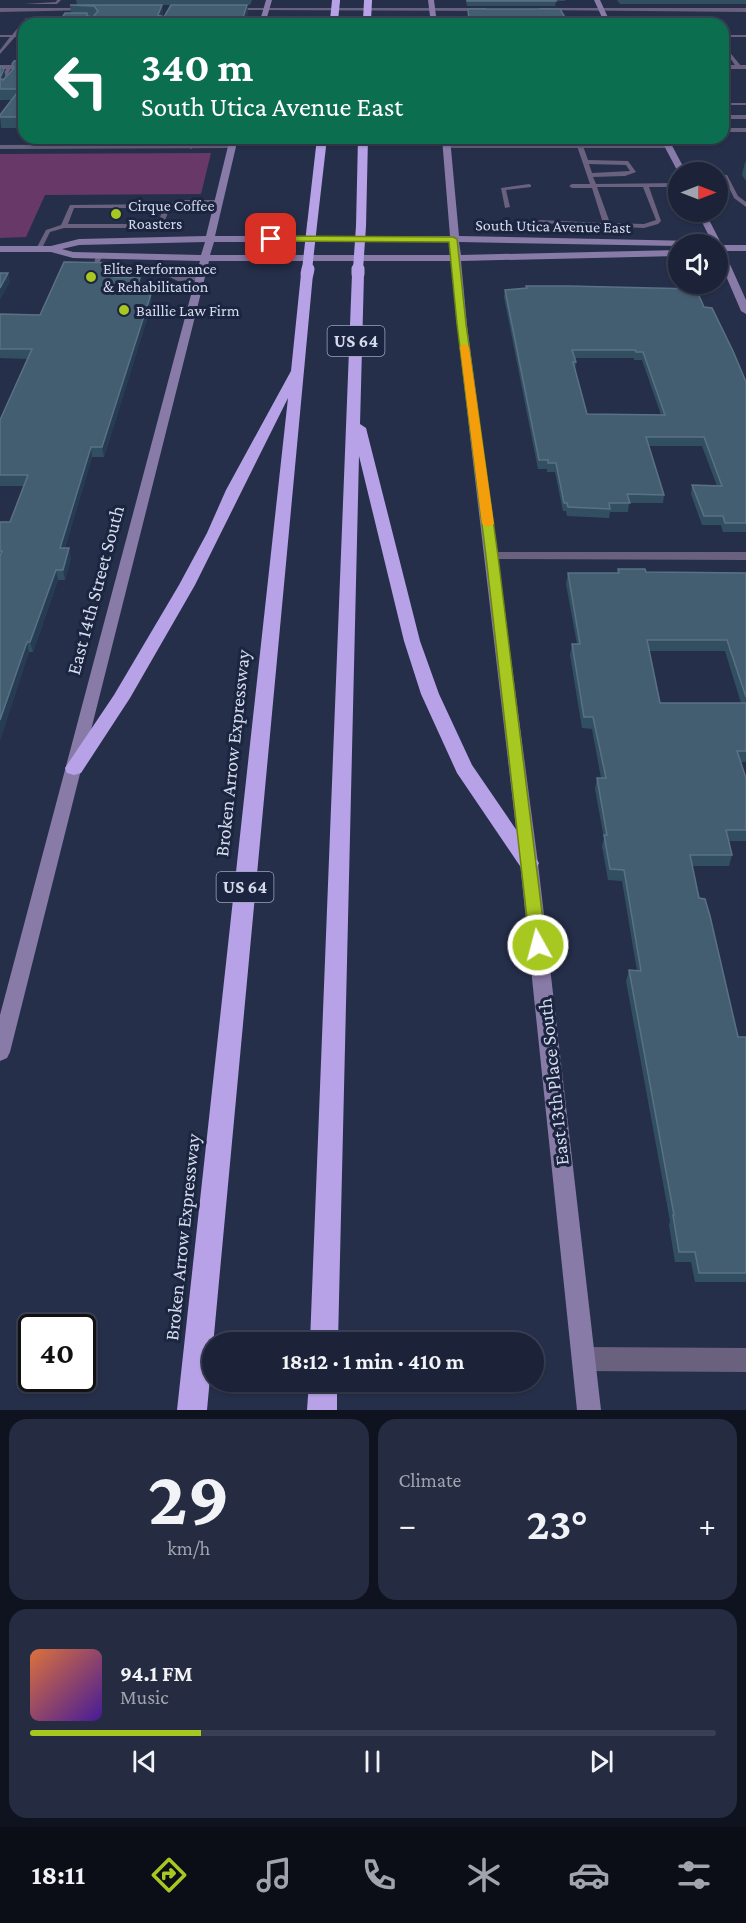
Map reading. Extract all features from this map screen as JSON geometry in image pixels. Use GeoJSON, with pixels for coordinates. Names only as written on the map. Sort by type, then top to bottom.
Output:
{"type":"FeatureCollection","features":[{"type":"Feature","properties":{"kind":"highway"},"geometry":{"type":"LineString","coordinates":[[368,0],[369,18]]}},
{"type":"Feature","properties":{"kind":"highway"},"geometry":{"type":"LineString","coordinates":[[333,18],[336,1]]}},
{"type":"Feature","properties":{"kind":"highway","name":"Broken Arrow Expressway"},"geometry":{"type":"LineString","coordinates":[[192,1410],[321,144]]}},
{"type":"Feature","properties":{"kind":"highway","name":"US 64"},"geometry":{"type":"LineString","coordinates":[[324,1332],[363,144]]}},
{"type":"Feature","properties":{"kind":"highway"},"geometry":{"type":"LineString","coordinates":[[74,768],[121,698],[187,585],[233,490],[299,365]]}},
{"type":"Feature","properties":{"kind":"highway"},"geometry":{"type":"LineString","coordinates":[[354,409],[412,641],[430,694],[464,768],[529,863]]}},
{"type":"Feature","properties":{"kind":"highway"},"geometry":{"type":"LineString","coordinates":[[322,1410],[323,1392]]}},
{"type":"Feature","properties":{"kind":"street"},"geometry":{"type":"LineString","coordinates":[[264,18],[268,0]]}},
{"type":"Feature","properties":{"kind":"street"},"geometry":{"type":"LineString","coordinates":[[431,0],[433,18]]}},
{"type":"Feature","properties":{"kind":"street"},"geometry":{"type":"LineString","coordinates":[[597,0],[605,18]]}},
{"type":"Feature","properties":{"kind":"street"},"geometry":{"type":"LineString","coordinates":[[0,10],[101,10]]}},
{"type":"Feature","properties":{"kind":"street"},"geometry":{"type":"LineString","coordinates":[[216,10],[492,10]]}},
{"type":"Feature","properties":{"kind":"street"},"geometry":{"type":"LineString","coordinates":[[527,10],[746,10]]}},
{"type":"Feature","properties":{"kind":"street"},"geometry":{"type":"LineString","coordinates":[[0,67],[18,67]]}},
{"type":"Feature","properties":{"kind":"street"},"geometry":{"type":"LineString","coordinates":[[0,147],[191,147],[216,144]]}},
{"type":"Feature","properties":{"kind":"street","name":"East 14th Street South"},"geometry":{"type":"LineString","coordinates":[[0,1052],[233,144]]}},
{"type":"Feature","properties":{"kind":"street","name":"East 13th Place South"},"geometry":{"type":"LineString","coordinates":[[446,144],[462,324],[529,863],[589,1410]]}},
{"type":"Feature","properties":{"kind":"street"},"geometry":{"type":"LineString","coordinates":[[513,144],[580,146],[623,144]]}},
{"type":"Feature","properties":{"kind":"street"},"geometry":{"type":"LineString","coordinates":[[667,144],[677,162]]}},
{"type":"Feature","properties":{"kind":"street","name":"South Utica Avenue East"},"geometry":{"type":"LineString","coordinates":[[0,249],[51,249],[79,242],[210,239],[453,239],[668,243]]}},
{"type":"Feature","properties":{"kind":"street"},"geometry":{"type":"LineString","coordinates":[[728,247],[746,248]]}},
{"type":"Feature","properties":{"kind":"street","name":"South Utica Avenue East"},"geometry":{"type":"LineString","coordinates":[[51,249],[73,255],[205,258],[455,258],[668,254]]}},
{"type":"Feature","properties":{"kind":"street"},"geometry":{"type":"LineString","coordinates":[[728,271],[746,311]]}},
{"type":"Feature","properties":{"kind":"street"},"geometry":{"type":"LineString","coordinates":[[492,556],[746,556]]}},
{"type":"Feature","properties":{"kind":"street"},"geometry":{"type":"LineString","coordinates":[[584,1359],[746,1360]]}},
{"type":"Feature","properties":{"kind":"lane"},"geometry":{"type":"LineString","coordinates":[[21,10],[27,2],[57,3],[59,0]]}},
{"type":"Feature","properties":{"kind":"lane"},"geometry":{"type":"LineString","coordinates":[[0,53],[18,31]]}},
{"type":"Feature","properties":{"kind":"lane"},"geometry":{"type":"LineString","coordinates":[[0,36],[18,36]]}},
{"type":"Feature","properties":{"kind":"lane"},"geometry":{"type":"LineString","coordinates":[[729,36],[746,36]]}},
{"type":"Feature","properties":{"kind":"lane"},"geometry":{"type":"LineString","coordinates":[[729,52],[743,67]]}},
{"type":"Feature","properties":{"kind":"lane"},"geometry":{"type":"LineString","coordinates":[[6,88],[12,76],[4,76],[10,67]]}},
{"type":"Feature","properties":{"kind":"lane"},"geometry":{"type":"LineString","coordinates":[[729,104],[746,104]]}},
{"type":"Feature","properties":{"kind":"lane"},"geometry":{"type":"LineString","coordinates":[[729,117],[746,117]]}},
{"type":"Feature","properties":{"kind":"lane"},"geometry":{"type":"LineString","coordinates":[[729,130],[746,130]]}},
{"type":"Feature","properties":{"kind":"lane"},"geometry":{"type":"LineString","coordinates":[[580,146],[607,224]]}},
{"type":"Feature","properties":{"kind":"lane"},"geometry":{"type":"LineString","coordinates":[[586,162],[620,161],[628,163],[633,172],[590,175]]}},
{"type":"Feature","properties":{"kind":"lane"},"geometry":{"type":"LineString","coordinates":[[728,182],[736,197],[746,206]]}},
{"type":"Feature","properties":{"kind":"lane"},"geometry":{"type":"LineString","coordinates":[[540,222],[644,226],[656,223],[659,220],[645,185]]}},
{"type":"Feature","properties":{"kind":"lane"},"geometry":{"type":"LineString","coordinates":[[572,186],[668,185]]}},
{"type":"Feature","properties":{"kind":"lane"},"geometry":{"type":"LineString","coordinates":[[507,207],[503,189],[529,186]]}},
{"type":"Feature","properties":{"kind":"lane"},"geometry":{"type":"LineString","coordinates":[[64,226],[72,206],[166,206],[183,202],[219,202]]}},
{"type":"Feature","properties":{"kind":"lane"},"geometry":{"type":"LineString","coordinates":[[39,249],[48,231],[64,226],[160,226],[166,206]]}},
{"type":"Feature","properties":{"kind":"lane"},"geometry":{"type":"LineString","coordinates":[[99,256],[95,266],[120,267],[137,272],[164,272],[178,279],[200,278]]}},
{"type":"Feature","properties":{"kind":"shaded area"},"geometry":{"type":"Polygon","coordinates":[[[211,153],[201,194],[45,195],[26,237],[0,238],[0,154],[211,153]]]}},
{"type":"Feature","properties":{"kind":"building"},"geometry":{"type":"Polygon","coordinates":[[[555,0],[556,1],[467,1],[555,0]]]}},
{"type":"Feature","properties":{"kind":"building"},"geometry":{"type":"Polygon","coordinates":[[[70,5],[162,5],[158,15],[164,17],[171,5],[247,5],[243,18],[62,18],[65,13],[87,13],[87,16],[93,17],[98,11],[94,6],[70,5]]]}},
{"type":"Feature","properties":{"kind":"building"},"geometry":{"type":"Polygon","coordinates":[[[468,9],[560,9],[565,18],[469,18],[468,9]]]}},
{"type":"Feature","properties":{"kind":"building"},"geometry":{"type":"Polygon","coordinates":[[[18,61],[18,89],[0,89],[0,78],[3,80],[14,68],[12,64],[18,61]]]}},
{"type":"Feature","properties":{"kind":"building"},"geometry":{"type":"Polygon","coordinates":[[[0,66],[4,69],[0,78],[0,66]]]}},
{"type":"Feature","properties":{"kind":"building"},"geometry":{"type":"Polygon","coordinates":[[[18,92],[18,117],[0,117],[18,92]]]}},
{"type":"Feature","properties":{"kind":"building"},"geometry":{"type":"Polygon","coordinates":[[[64,262],[120,263],[114,277],[140,278],[135,294],[151,294],[102,447],[91,447],[60,548],[69,548],[63,570],[56,570],[30,642],[27,642],[0,720],[0,556],[2,551],[0,551],[0,522],[10,522],[28,475],[0,475],[0,420],[32,349],[0,349],[0,314],[40,315],[64,262]]]}},
{"type":"Feature","properties":{"kind":"building"},"geometry":{"type":"Polygon","coordinates":[[[0,273],[8,273],[0,288],[0,273]]]}},
{"type":"Feature","properties":{"kind":"building"},"geometry":{"type":"Polygon","coordinates":[[[526,286],[568,286],[668,288],[668,294],[698,294],[704,307],[712,308],[746,382],[746,523],[725,523],[723,516],[704,516],[692,485],[722,486],[704,437],[646,437],[664,495],[627,494],[630,503],[609,503],[610,509],[568,507],[567,503],[564,503],[556,463],[539,460],[505,290],[527,288],[526,286]],[[572,350],[587,414],[665,415],[643,352],[635,350],[572,350]]]}},
{"type":"Feature","properties":{"kind":"building"},"geometry":{"type":"Polygon","coordinates":[[[618,569],[645,569],[646,572],[746,573],[746,697],[727,640],[647,640],[660,703],[746,703],[746,751],[737,751],[746,778],[746,830],[726,830],[732,855],[690,855],[699,898],[705,899],[710,916],[738,1037],[746,1037],[746,1273],[699,1273],[695,1252],[679,1252],[629,970],[641,971],[624,870],[610,869],[604,835],[607,835],[597,778],[606,778],[593,717],[584,717],[572,644],[580,644],[568,573],[619,573],[618,569]]]}},
{"type":"Feature","properties":{"kind":"slow traffic"},"geometry":{"type":"LineString","coordinates":[[464,347],[488,524]]}},
{"type":"Feature","properties":{"kind":"place","name":"Cirque Coffee Roasters"},"geometry":{"type":"Point","coordinates":[116,214]}},
{"type":"Feature","properties":{"kind":"place","name":"Elite Performance & Rehabilitation"},"geometry":{"type":"Point","coordinates":[91,277]}},
{"type":"Feature","properties":{"kind":"place","name":"Baillie Law Firm"},"geometry":{"type":"Point","coordinates":[124,310]}},
{"type":"Feature","properties":{"kind":"route"},"geometry":{"type":"LineString","coordinates":[[271,239],[453,239],[538,945]]}}]}
